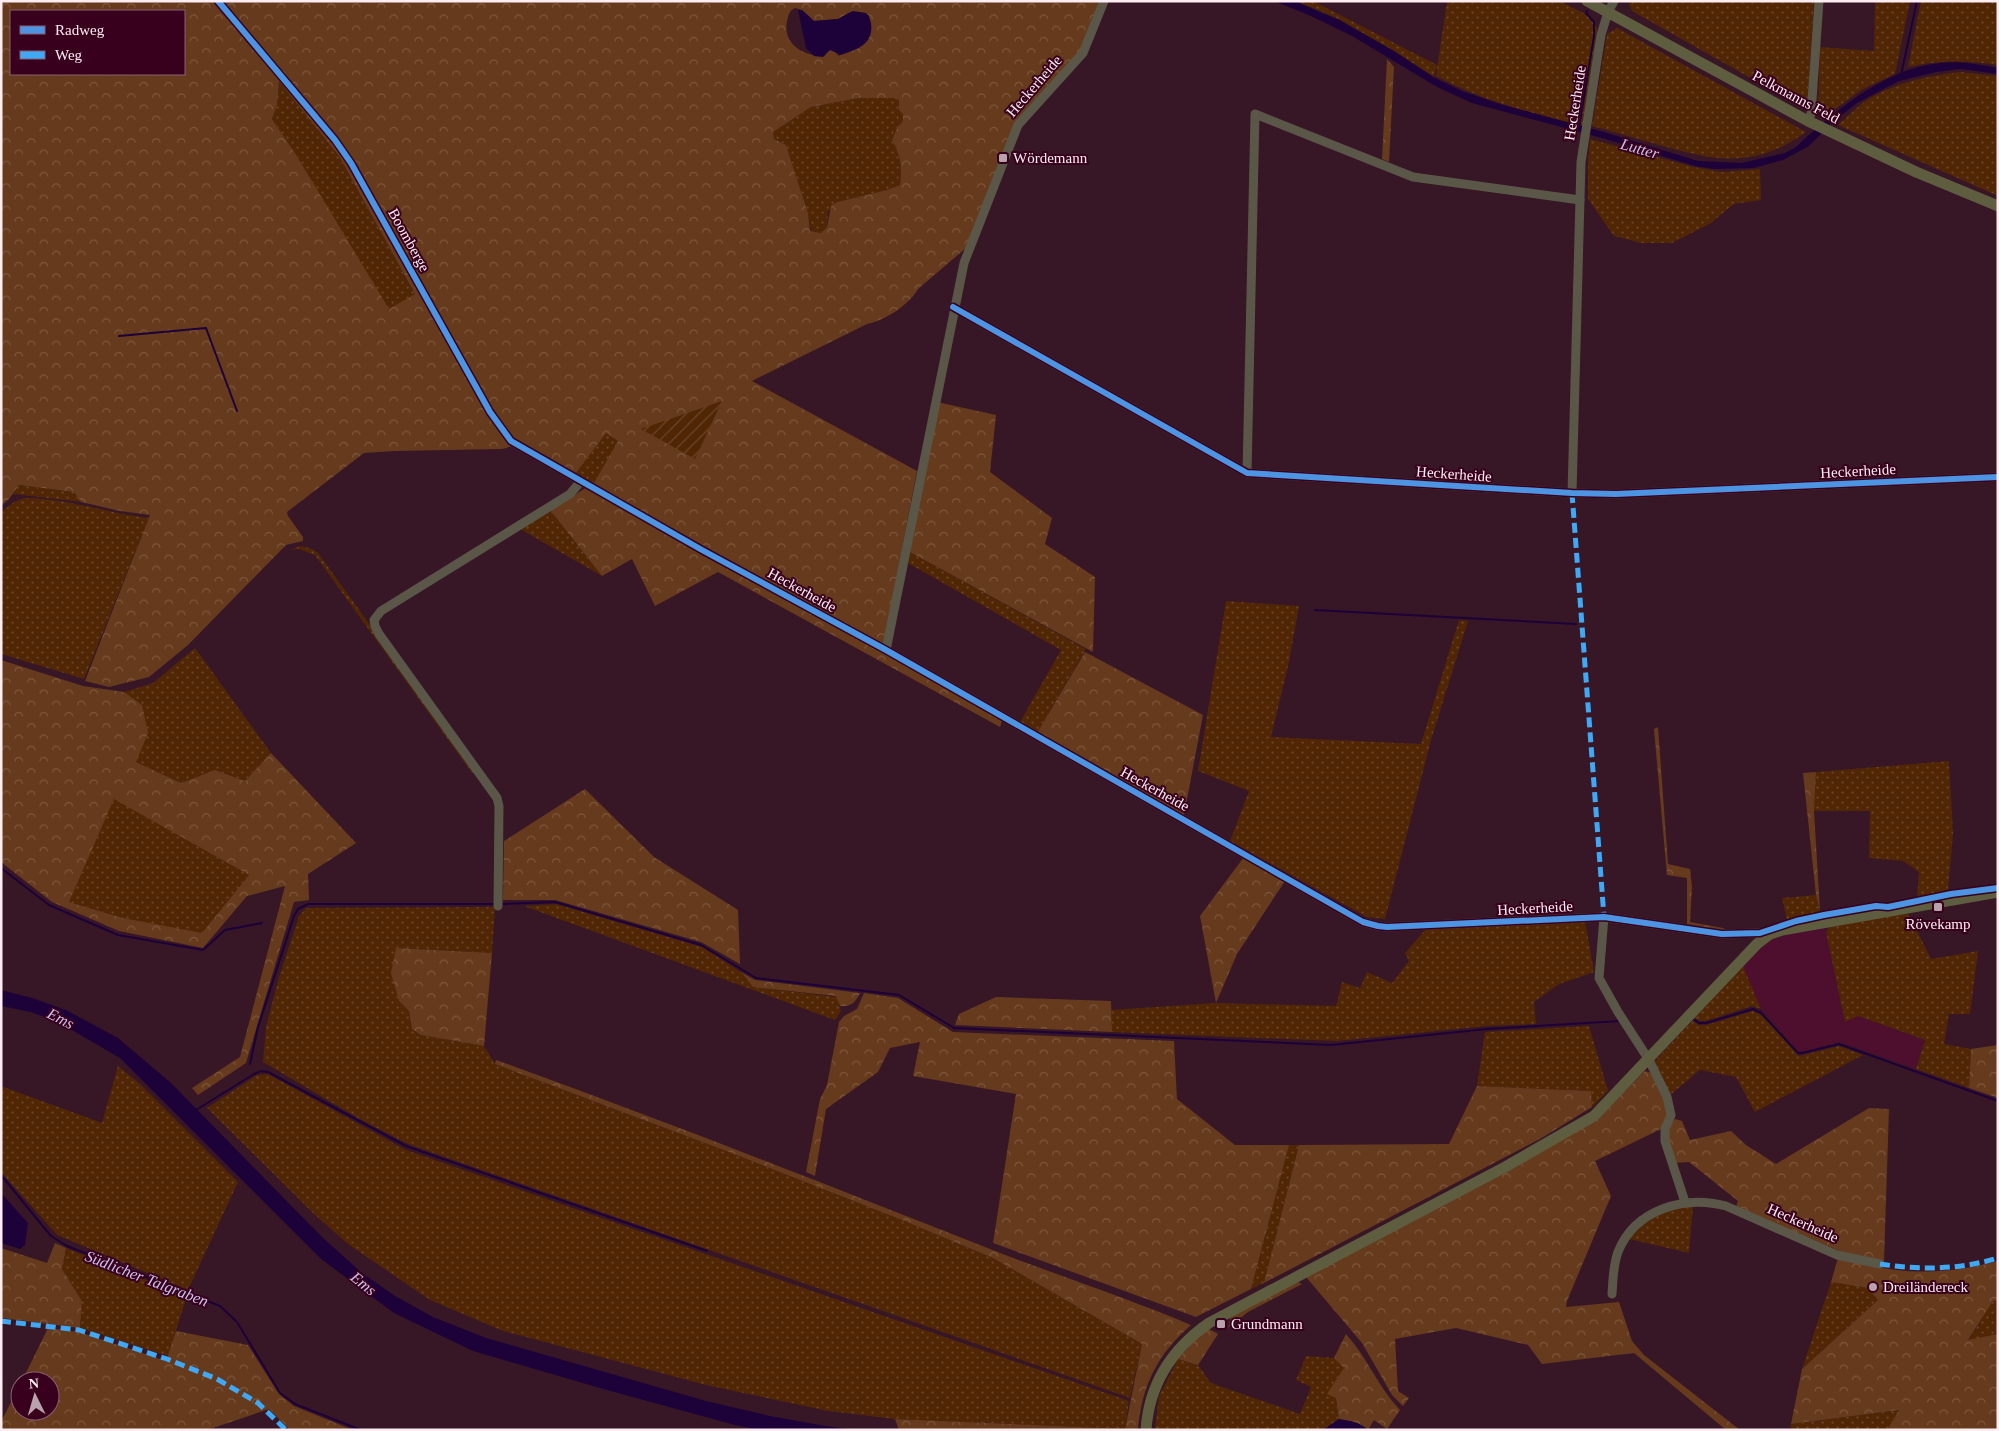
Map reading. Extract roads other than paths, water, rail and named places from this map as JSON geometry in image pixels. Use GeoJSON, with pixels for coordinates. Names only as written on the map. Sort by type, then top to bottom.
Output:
{"type":"FeatureCollection","features":[{"type":"Feature","properties":{"kind":"main road","name":"Pelkmanns Feld"},"geometry":{"type":"LineString","coordinates":[[1587,1],[1834,135],[1998,206]]}},
{"type":"Feature","properties":{"kind":"main road","name":"Heckerheide"},"geometry":{"type":"LineString","coordinates":[[1146,1430],[1149,1408],[1157,1381],[1181,1346],[1191,1336],[1209,1324],[1298,1275],[1505,1167],[1594,1116],[1765,937],[1782,930],[1998,892]]}},
{"type":"Feature","properties":{"kind":"street","name":"Boomberge"},"geometry":{"type":"LineString","coordinates":[[218,1],[351,163],[490,412],[506,436],[511,441],[580,481]]}},
{"type":"Feature","properties":{"kind":"street","name":"Heckerheide"},"geometry":{"type":"LineString","coordinates":[[886,650],[953,307],[964,262],[1018,125],[1083,53],[1104,1]]}},
{"type":"Feature","properties":{"kind":"street","name":"Heckerheide"},"geometry":{"type":"LineString","coordinates":[[1572,493],[1580,200],[1584,141],[1600,35],[1614,1]]}},
{"type":"Feature","properties":{"kind":"street"},"geometry":{"type":"LineString","coordinates":[[1811,123],[1819,1]]}},
{"type":"Feature","properties":{"kind":"street"},"geometry":{"type":"LineString","coordinates":[[1247,473],[1255,114],[1413,177],[1580,200]]}},
{"type":"Feature","properties":{"kind":"street","name":"Heckerheide"},"geometry":{"type":"LineString","coordinates":[[953,307],[1247,473],[1572,493],[1616,494],[1998,477]]}},
{"type":"Feature","properties":{"kind":"street","name":"Heckerheide"},"geometry":{"type":"LineString","coordinates":[[580,481],[886,650],[1363,922],[1388,927],[1604,917],[1722,934],[1760,933],[1765,937]]}},
{"type":"Feature","properties":{"kind":"street"},"geometry":{"type":"LineString","coordinates":[[498,906],[498,798],[379,634],[374,626],[374,620],[381,611],[570,494],[580,481]]}},
{"type":"Feature","properties":{"kind":"street"},"geometry":{"type":"LineString","coordinates":[[1604,917],[1599,978],[1649,1060],[1667,1097],[1671,1115],[1665,1129],[1665,1141],[1685,1202]]}},
{"type":"Feature","properties":{"kind":"street","name":"Heckerheide"},"geometry":{"type":"LineString","coordinates":[[1612,1294],[1617,1254],[1629,1232],[1647,1215],[1685,1202],[1716,1203],[1726,1206],[1837,1255],[1880,1264]]}},
{"type":"Feature","properties":{"kind":"water","name":"Lutter"},"geometry":{"type":"Polygon","coordinates":[[[1274,1],[1294,1],[1339,20],[1394,51],[1435,78],[1462,91],[1503,105],[1604,132],[1698,161],[1741,163],[1785,153],[1796,147],[1833,115],[1874,86],[1895,75],[1918,67],[1942,63],[1967,63],[1998,68],[1998,74],[1961,69],[1936,72],[1899,81],[1857,103],[1833,122],[1809,146],[1783,160],[1754,168],[1714,169],[1695,166],[1602,138],[1472,103],[1437,87],[1352,36],[1274,1]]]}},
{"type":"Feature","properties":{"kind":"water"},"geometry":{"type":"Polygon","coordinates":[[[798,10],[802,10],[814,21],[838,19],[853,11],[866,13],[871,24],[871,32],[864,45],[841,55],[830,50],[823,57],[814,56],[806,48],[798,10]]]}},
{"type":"Feature","properties":{"kind":"water","name":"Ems"},"geometry":{"type":"Polygon","coordinates":[[[1,990],[66,1010],[118,1038],[171,1083],[322,1237],[362,1273],[395,1296],[433,1317],[486,1338],[706,1401],[770,1416],[858,1430],[760,1430],[735,1425],[473,1351],[394,1313],[321,1259],[120,1058],[58,1022],[31,1012],[1,1006],[1,990]]]}},
{"type":"Feature","properties":{"kind":"water"},"geometry":{"type":"Polygon","coordinates":[[[1,1193],[28,1223],[25,1245],[20,1249],[1,1243],[1,1193]]]}},
{"type":"Feature","properties":{"kind":"water"},"geometry":{"type":"Polygon","coordinates":[[[1339,1419],[1358,1424],[1368,1430],[1320,1430],[1339,1419]]]}},
{"type":"Feature","properties":{"kind":"waterway"},"geometry":{"type":"LineString","coordinates":[[1901,75],[1917,1]]}},
{"type":"Feature","properties":{"kind":"waterway"},"geometry":{"type":"LineString","coordinates":[[1579,128],[1594,36],[1594,22],[1586,13],[1587,11]]}},
{"type":"Feature","properties":{"kind":"waterway"},"geometry":{"type":"LineString","coordinates":[[119,336],[206,328],[237,411]]}},
{"type":"Feature","properties":{"kind":"waterway"},"geometry":{"type":"LineString","coordinates":[[1315,610],[1576,624]]}},
{"type":"Feature","properties":{"kind":"waterway"},"geometry":{"type":"LineString","coordinates":[[1,868],[49,905],[118,935],[203,950],[225,930],[262,923]]}},
{"type":"Feature","properties":{"kind":"waterway"},"geometry":{"type":"LineString","coordinates":[[503,904],[555,902],[701,945],[756,978],[899,995],[954,1028],[1331,1045],[1487,1029],[1620,1021]]}},
{"type":"Feature","properties":{"kind":"waterway"},"geometry":{"type":"LineString","coordinates":[[250,1064],[258,1027],[294,916],[298,909],[308,904],[493,904]]}},
{"type":"Feature","properties":{"kind":"waterway"},"geometry":{"type":"LineString","coordinates":[[1695,1020],[1699,1023],[1706,1023],[1753,1009],[1761,1013],[1798,1053],[1839,1044],[1998,1101]]}},
{"type":"Feature","properties":{"kind":"waterway"},"geometry":{"type":"LineString","coordinates":[[196,1110],[254,1074],[261,1071],[268,1072],[406,1146],[707,1251]]}},
{"type":"Feature","properties":{"kind":"waterway","name":"Südlicher Talgraben"},"geometry":{"type":"LineString","coordinates":[[1,1175],[51,1236],[67,1246],[220,1306],[237,1322],[280,1393],[295,1404],[361,1430]]}},
{"type":"Feature","properties":{"kind":"place","name":"Wördemann"},"geometry":{"type":"Point","coordinates":[1003,158]}},
{"type":"Feature","properties":{"kind":"place","name":"Rövekamp"},"geometry":{"type":"Point","coordinates":[1938,907]}},
{"type":"Feature","properties":{"kind":"place","name":"Dreiländereck"},"geometry":{"type":"Point","coordinates":[1873,1287]}},
{"type":"Feature","properties":{"kind":"place","name":"Grundmann"},"geometry":{"type":"Point","coordinates":[1221,1324]}}]}
